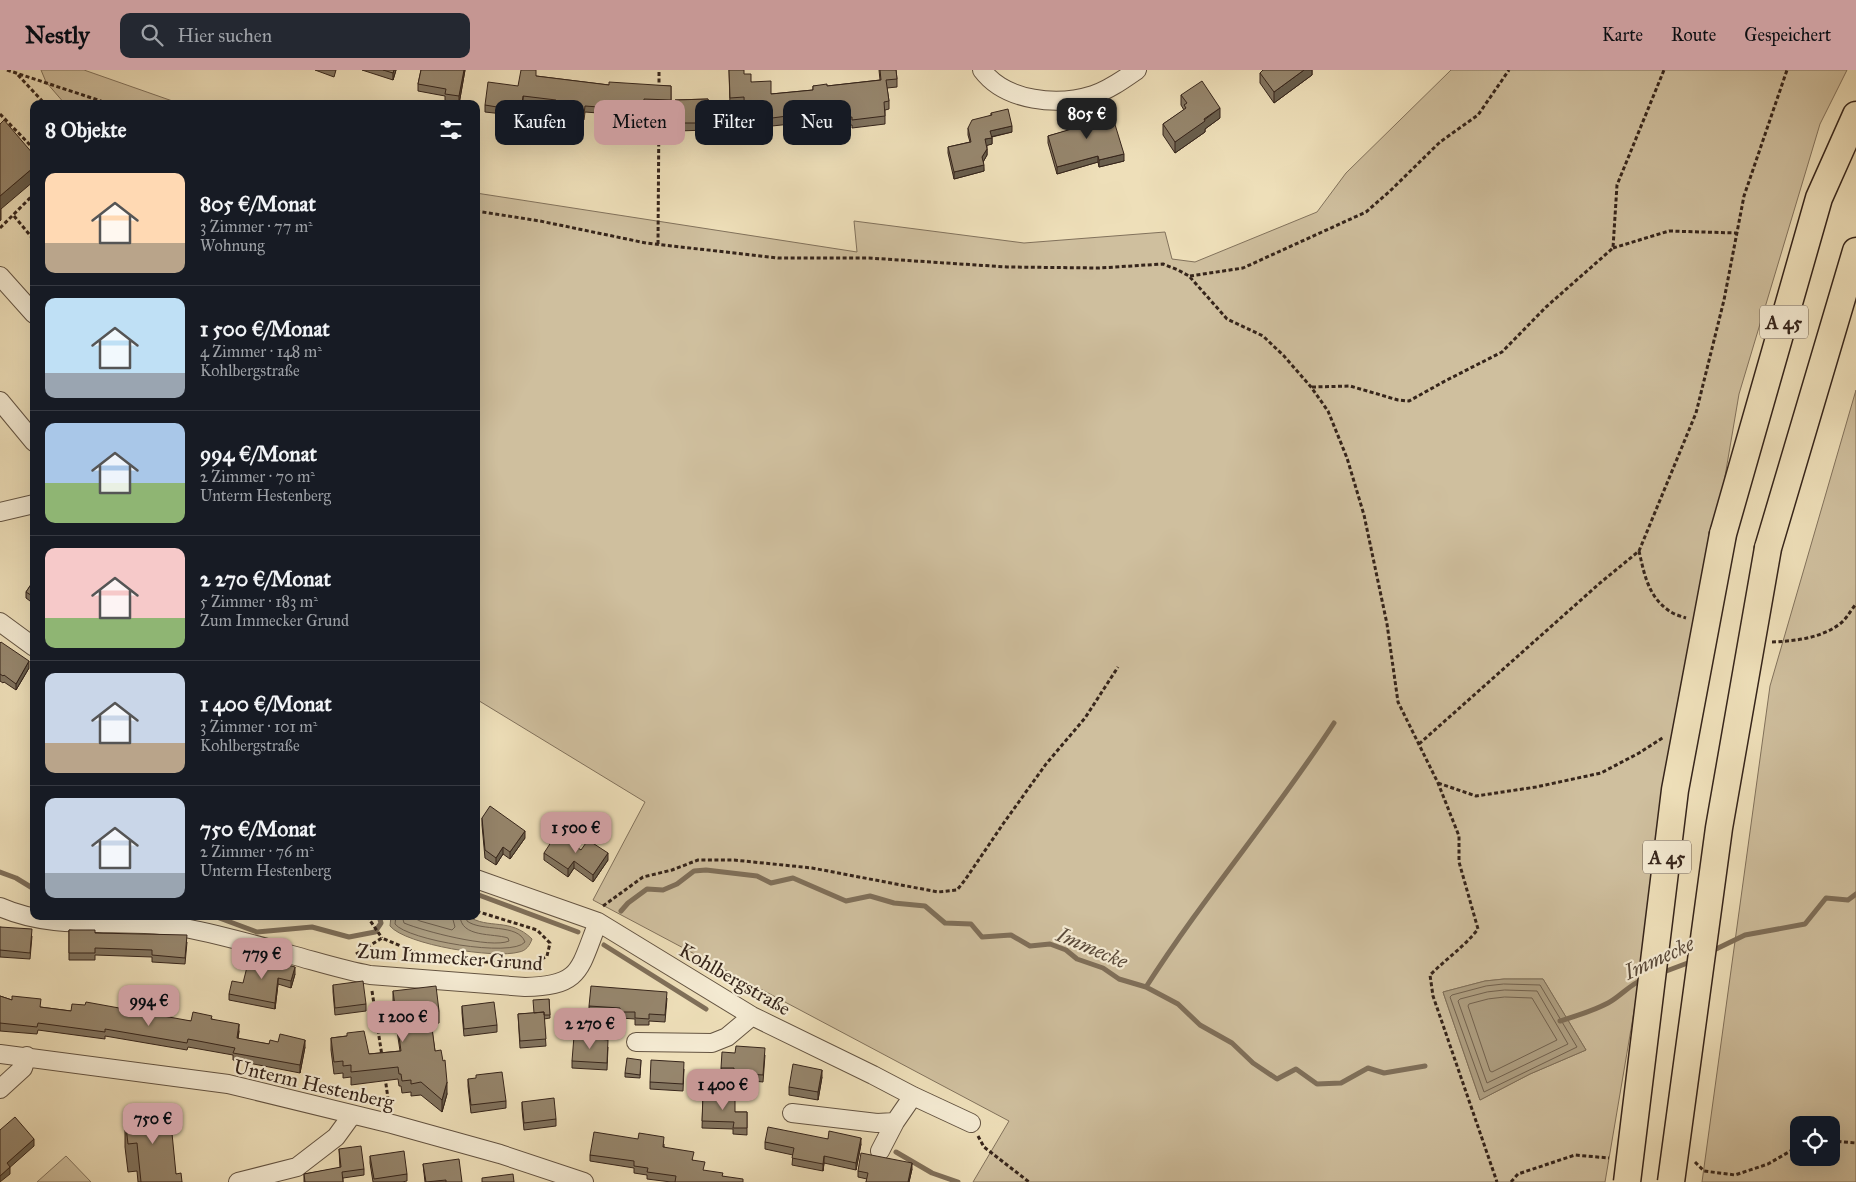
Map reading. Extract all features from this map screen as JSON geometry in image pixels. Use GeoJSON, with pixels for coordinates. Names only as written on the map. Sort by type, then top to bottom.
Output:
{"type":"FeatureCollection","features":[{"type":"Feature","properties":{"kind":"highway","name":"A 45"},"geometry":{"type":"LineString","coordinates":[[1622,1170],[1676,790],[1723,534],[1819,198],[1856,115]]}},
{"type":"Feature","properties":{"kind":"highway","name":"A 45"},"geometry":{"type":"LineString","coordinates":[[1671,1182],[1719,828],[1768,548],[1856,251]]}},
{"type":"Feature","properties":{"kind":"street"},"geometry":{"type":"LineString","coordinates":[[982,70],[1006,90],[1034,99],[1067,100],[1094,95],[1119,83],[1137,70]]}},
{"type":"Feature","properties":{"kind":"street"},"geometry":{"type":"LineString","coordinates":[[0,276],[30,310]]}},
{"type":"Feature","properties":{"kind":"street"},"geometry":{"type":"LineString","coordinates":[[0,401],[30,437]]}},
{"type":"Feature","properties":{"kind":"street"},"geometry":{"type":"LineString","coordinates":[[0,512],[30,505]]}},
{"type":"Feature","properties":{"kind":"street"},"geometry":{"type":"LineString","coordinates":[[0,622],[30,643]]}},
{"type":"Feature","properties":{"kind":"street","name":"Kohlbergstraße"},"geometry":{"type":"LineString","coordinates":[[480,880],[592,920],[752,1016],[913,1096],[971,1122]]}},
{"type":"Feature","properties":{"kind":"street","name":"Zum Immecker Grund"},"geometry":{"type":"LineString","coordinates":[[0,907],[30,917]]}},
{"type":"Feature","properties":{"kind":"street","name":"Zum Immecker Grund"},"geometry":{"type":"LineString","coordinates":[[43,920],[148,924],[184,928],[293,955],[344,971],[370,975],[525,987],[565,982],[573,977],[579,968],[592,920]]}},
{"type":"Feature","properties":{"kind":"street"},"geometry":{"type":"LineString","coordinates":[[636,1042],[712,1043],[727,1037],[752,1016]]}},
{"type":"Feature","properties":{"kind":"street","name":"Unterm Hestenberg"},"geometry":{"type":"LineString","coordinates":[[0,1054],[28,1056],[228,1084],[392,1124],[500,1154],[584,1182]]}},
{"type":"Feature","properties":{"kind":"street"},"geometry":{"type":"LineString","coordinates":[[0,1089],[23,1068],[28,1056]]}},
{"type":"Feature","properties":{"kind":"street"},"geometry":{"type":"LineString","coordinates":[[880,1150],[895,1122],[913,1096]]}},
{"type":"Feature","properties":{"kind":"street"},"geometry":{"type":"LineString","coordinates":[[792,1113],[877,1123],[895,1122]]}},
{"type":"Feature","properties":{"kind":"street"},"geometry":{"type":"LineString","coordinates":[[238,1182],[297,1167],[336,1137],[352,1115]]}},
{"type":"Feature","properties":{"kind":"path"},"geometry":{"type":"LineString","coordinates":[[7,70],[17,75],[46,82],[98,100]]}},
{"type":"Feature","properties":{"kind":"path"},"geometry":{"type":"LineString","coordinates":[[658,244],[659,70]]}},
{"type":"Feature","properties":{"kind":"path"},"geometry":{"type":"LineString","coordinates":[[1189,276],[1243,268],[1366,212],[1440,142],[1478,115],[1509,70]]}},
{"type":"Feature","properties":{"kind":"path"},"geometry":{"type":"LineString","coordinates":[[1613,248],[1617,185],[1664,70]]}},
{"type":"Feature","properties":{"kind":"path"},"geometry":{"type":"LineString","coordinates":[[1419,744],[1600,583],[1639,551],[1696,412],[1724,300],[1744,196],[1787,70]]}},
{"type":"Feature","properties":{"kind":"path"},"geometry":{"type":"LineString","coordinates":[[17,75],[41,100]]}},
{"type":"Feature","properties":{"kind":"path"},"geometry":{"type":"LineString","coordinates":[[0,114],[30,145]]}},
{"type":"Feature","properties":{"kind":"path"},"geometry":{"type":"LineString","coordinates":[[0,228],[30,198]]}},
{"type":"Feature","properties":{"kind":"path"},"geometry":{"type":"LineString","coordinates":[[480,212],[540,221],[646,243],[778,258],[869,258],[1007,267],[1099,268],[1163,264],[1189,276],[1227,319],[1263,336],[1311,387],[1328,411],[1350,467],[1364,515],[1388,624],[1398,702],[1438,783],[1459,836],[1459,862],[1478,929],[1466,944],[1449,956],[1430,975],[1433,996],[1497,1182]]}},
{"type":"Feature","properties":{"kind":"path"},"geometry":{"type":"LineString","coordinates":[[14,216],[30,235]]}},
{"type":"Feature","properties":{"kind":"path"},"geometry":{"type":"LineString","coordinates":[[1311,387],[1350,386],[1398,400],[1409,401],[1502,352],[1546,307],[1613,248],[1669,231],[1737,233]]}},
{"type":"Feature","properties":{"kind":"path"},"geometry":{"type":"LineString","coordinates":[[1639,551],[1645,580],[1653,594],[1668,610],[1691,620]]}},
{"type":"Feature","properties":{"kind":"path"},"geometry":{"type":"LineString","coordinates":[[1764,642],[1796,641],[1817,636],[1841,622],[1856,604]]}},
{"type":"Feature","properties":{"kind":"path"},"geometry":{"type":"LineString","coordinates":[[592,920],[643,877],[672,870],[698,860],[734,860],[812,868],[938,892],[956,890],[965,880],[1046,764],[1085,718],[1118,667]]}},
{"type":"Feature","properties":{"kind":"path"},"geometry":{"type":"LineString","coordinates":[[1438,783],[1476,796],[1536,787],[1601,773],[1664,737]]}},
{"type":"Feature","properties":{"kind":"path"},"geometry":{"type":"LineString","coordinates":[[370,920],[382,938],[417,953],[433,957],[519,965],[537,962],[547,956],[550,943],[537,930],[480,912]]}},
{"type":"Feature","properties":{"kind":"path"},"geometry":{"type":"LineString","coordinates":[[344,971],[352,956],[382,938]]}},
{"type":"Feature","properties":{"kind":"path"},"geometry":{"type":"LineString","coordinates":[[370,975],[382,1059]]}},
{"type":"Feature","properties":{"kind":"path"},"geometry":{"type":"LineString","coordinates":[[384,1069],[392,1124]]}},
{"type":"Feature","properties":{"kind":"path"},"geometry":{"type":"LineString","coordinates":[[971,1122],[984,1147],[1029,1182]]}},
{"type":"Feature","properties":{"kind":"path"},"geometry":{"type":"LineString","coordinates":[[1840,1142],[1856,1143]]}},
{"type":"Feature","properties":{"kind":"path"},"geometry":{"type":"LineString","coordinates":[[1704,1171],[1735,1175],[1768,1164],[1790,1151]]}},
{"type":"Feature","properties":{"kind":"path"},"geometry":{"type":"LineString","coordinates":[[1511,1182],[1518,1174],[1575,1155],[1622,1170]]}},
{"type":"Feature","properties":{"kind":"shaded area"},"geometry":{"type":"Polygon","coordinates":[[[41,70],[84,70],[170,100],[62,100],[46,82],[41,70]]]}},
{"type":"Feature","properties":{"kind":"shaded area"},"geometry":{"type":"Polygon","coordinates":[[[1451,70],[1847,70],[1820,124],[1739,394],[1605,1182],[973,1182],[1009,1121],[593,900],[645,802],[480,701],[480,194],[857,252],[854,221],[1024,243],[1165,232],[1172,259],[1195,262],[1317,212],[1346,173],[1451,70]],[[1543,979],[1485,981],[1443,992],[1480,1100],[1530,1074],[1586,1050],[1543,979]]]}},
{"type":"Feature","properties":{"kind":"shaded area"},"geometry":{"type":"Polygon","coordinates":[[[1856,390],[1856,1182],[1702,1182],[1770,686],[1856,390]]]}},
{"type":"Feature","properties":{"kind":"shaded area"},"geometry":{"type":"Polygon","coordinates":[[[66,1156],[91,1182],[37,1182],[66,1156]]]}},
{"type":"Feature","properties":{"kind":"water"},"geometry":{"type":"Polygon","coordinates":[[[391,920],[476,920],[516,928],[532,939],[524,950],[519,952],[491,954],[452,949],[432,944],[399,933],[390,926],[391,920]]]}},
{"type":"Feature","properties":{"kind":"water"},"geometry":{"type":"Polygon","coordinates":[[[1543,979],[1586,1050],[1530,1074],[1480,1100],[1443,992],[1485,981],[1543,979]]]}},
{"type":"Feature","properties":{"kind":"building"},"geometry":{"type":"Polygon","coordinates":[[[383,70],[394,70],[393,73],[383,70]]]}},
{"type":"Feature","properties":{"kind":"building"},"geometry":{"type":"Polygon","coordinates":[[[421,70],[464,70],[459,96],[445,94],[446,89],[418,84],[421,70]]]}},
{"type":"Feature","properties":{"kind":"building"},"geometry":{"type":"Polygon","coordinates":[[[521,70],[536,70],[536,76],[609,85],[609,82],[671,86],[671,100],[594,100],[594,107],[585,106],[584,114],[584,100],[556,100],[523,96],[522,100],[495,100],[495,107],[485,105],[488,82],[518,86],[521,70]]]}},
{"type":"Feature","properties":{"kind":"building"},"geometry":{"type":"Polygon","coordinates":[[[729,70],[744,70],[744,74],[751,74],[751,82],[771,81],[771,94],[813,90],[813,86],[827,84],[827,86],[881,80],[880,70],[896,70],[897,79],[886,80],[889,101],[884,102],[885,116],[852,120],[851,100],[783,100],[783,117],[773,118],[773,100],[744,100],[744,97],[730,98],[729,70]]]}},
{"type":"Feature","properties":{"kind":"building"},"geometry":{"type":"Polygon","coordinates":[[[1263,70],[1304,70],[1274,92],[1260,73],[1263,70]]]}},
{"type":"Feature","properties":{"kind":"building"},"geometry":{"type":"Polygon","coordinates":[[[1202,81],[1220,108],[1175,142],[1163,124],[1186,108],[1184,105],[1187,103],[1181,95],[1202,81]]]}},
{"type":"Feature","properties":{"kind":"building"},"geometry":{"type":"Polygon","coordinates":[[[708,99],[708,100],[695,100],[695,123],[685,123],[685,100],[675,100],[708,99]]]}},
{"type":"Feature","properties":{"kind":"building"},"geometry":{"type":"Polygon","coordinates":[[[1098,105],[1101,117],[1106,116],[1107,120],[1113,118],[1124,154],[1099,160],[1098,156],[1057,167],[1048,136],[1085,125],[1082,109],[1098,105]]]}},
{"type":"Feature","properties":{"kind":"building"},"geometry":{"type":"Polygon","coordinates":[[[1008,109],[1012,126],[990,131],[992,138],[985,139],[987,149],[982,157],[984,165],[954,172],[948,147],[971,142],[968,128],[972,120],[1008,109]]]}},
{"type":"Feature","properties":{"kind":"building"},"geometry":{"type":"Polygon","coordinates":[[[4,120],[30,150],[30,170],[0,196],[0,124],[4,120]]]}},
{"type":"Feature","properties":{"kind":"building"},"geometry":{"type":"Polygon","coordinates":[[[30,586],[30,594],[26,592],[30,586]]]}},
{"type":"Feature","properties":{"kind":"building"},"geometry":{"type":"Polygon","coordinates":[[[1,642],[29,661],[16,684],[0,674],[1,642]]]}},
{"type":"Feature","properties":{"kind":"building"},"geometry":{"type":"Polygon","coordinates":[[[490,806],[525,831],[510,852],[503,847],[496,858],[485,850],[482,818],[490,806]]]}},
{"type":"Feature","properties":{"kind":"building"},"geometry":{"type":"Polygon","coordinates":[[[557,833],[581,850],[588,840],[608,853],[593,875],[574,861],[568,869],[544,853],[557,833]]]}},
{"type":"Feature","properties":{"kind":"building"},"geometry":{"type":"Polygon","coordinates":[[[0,927],[32,929],[30,953],[0,950],[0,927]]]}},
{"type":"Feature","properties":{"kind":"building"},"geometry":{"type":"Polygon","coordinates":[[[69,930],[95,930],[95,933],[187,935],[185,958],[152,955],[152,950],[95,948],[95,953],[69,953],[69,930]]]}},
{"type":"Feature","properties":{"kind":"building"},"geometry":{"type":"Polygon","coordinates":[[[250,955],[295,967],[291,981],[278,978],[275,1003],[229,994],[232,981],[243,983],[250,955]]]}},
{"type":"Feature","properties":{"kind":"building"},"geometry":{"type":"Polygon","coordinates":[[[363,981],[366,1004],[335,1008],[333,985],[363,981]]]}},
{"type":"Feature","properties":{"kind":"building"},"geometry":{"type":"Polygon","coordinates":[[[436,986],[439,1011],[430,1012],[435,1051],[441,1050],[443,1061],[445,1060],[447,1082],[442,1100],[421,1082],[411,1084],[411,1080],[402,1081],[398,1067],[351,1072],[351,1065],[343,1066],[343,1061],[334,1062],[331,1038],[347,1036],[347,1033],[364,1031],[369,1054],[401,1051],[393,991],[436,986]]]}},
{"type":"Feature","properties":{"kind":"building"},"geometry":{"type":"Polygon","coordinates":[[[591,986],[667,992],[665,1015],[649,1014],[649,1019],[635,1018],[635,1012],[620,1012],[620,1008],[589,1006],[591,986]]]}},
{"type":"Feature","properties":{"kind":"building"},"geometry":{"type":"Polygon","coordinates":[[[0,996],[12,1000],[12,996],[41,999],[40,1007],[71,1011],[72,1004],[85,1005],[86,1002],[191,1021],[193,1012],[212,1016],[211,1019],[239,1024],[237,1038],[269,1044],[270,1040],[278,1042],[280,1034],[305,1040],[300,1065],[233,1053],[235,1048],[188,1039],[187,1043],[105,1029],[105,1032],[38,1023],[37,1027],[0,1023],[0,996]]]}},
{"type":"Feature","properties":{"kind":"building"},"geometry":{"type":"Polygon","coordinates":[[[549,999],[550,1015],[544,1015],[544,1012],[534,1013],[533,1000],[549,999]]]}},
{"type":"Feature","properties":{"kind":"building"},"geometry":{"type":"Polygon","coordinates":[[[494,1002],[497,1025],[464,1029],[462,1006],[494,1002]]]}},
{"type":"Feature","properties":{"kind":"building"},"geometry":{"type":"Polygon","coordinates":[[[544,1012],[546,1039],[520,1041],[518,1014],[544,1012]]]}},
{"type":"Feature","properties":{"kind":"building"},"geometry":{"type":"Polygon","coordinates":[[[574,1036],[589,1036],[589,1038],[608,1040],[607,1063],[572,1061],[574,1036]]]}},
{"type":"Feature","properties":{"kind":"building"},"geometry":{"type":"Polygon","coordinates":[[[736,1046],[765,1048],[763,1075],[734,1073],[734,1068],[721,1068],[722,1052],[735,1053],[736,1046]]]}},
{"type":"Feature","properties":{"kind":"building"},"geometry":{"type":"Polygon","coordinates":[[[627,1058],[641,1060],[640,1075],[625,1073],[627,1058]]]}},
{"type":"Feature","properties":{"kind":"building"},"geometry":{"type":"Polygon","coordinates":[[[651,1060],[684,1062],[683,1084],[650,1082],[651,1060]]]}},
{"type":"Feature","properties":{"kind":"building"},"geometry":{"type":"Polygon","coordinates":[[[793,1064],[822,1070],[818,1092],[789,1087],[793,1064]]]}},
{"type":"Feature","properties":{"kind":"building"},"geometry":{"type":"Polygon","coordinates":[[[502,1072],[506,1101],[471,1105],[468,1079],[476,1078],[476,1075],[502,1072]]]}},
{"type":"Feature","properties":{"kind":"building"},"geometry":{"type":"Polygon","coordinates":[[[703,1095],[735,1096],[735,1112],[747,1112],[747,1128],[733,1128],[734,1122],[702,1121],[703,1095]]]}},
{"type":"Feature","properties":{"kind":"building"},"geometry":{"type":"Polygon","coordinates":[[[554,1098],[556,1119],[524,1123],[522,1102],[554,1098]]]}},
{"type":"Feature","properties":{"kind":"building"},"geometry":{"type":"Polygon","coordinates":[[[147,1106],[148,1115],[170,1113],[176,1174],[181,1173],[182,1182],[141,1182],[137,1143],[128,1144],[125,1118],[129,1118],[128,1108],[147,1106]]]}},
{"type":"Feature","properties":{"kind":"building"},"geometry":{"type":"Polygon","coordinates":[[[15,1117],[34,1139],[7,1163],[10,1167],[0,1176],[0,1130],[15,1117]]]}},
{"type":"Feature","properties":{"kind":"building"},"geometry":{"type":"Polygon","coordinates":[[[768,1127],[828,1139],[829,1131],[861,1138],[856,1163],[824,1156],[823,1164],[792,1158],[794,1148],[765,1142],[768,1127]]]}},
{"type":"Feature","properties":{"kind":"building"},"geometry":{"type":"Polygon","coordinates":[[[594,1132],[638,1139],[639,1133],[664,1137],[663,1147],[694,1152],[692,1160],[705,1162],[703,1170],[723,1173],[722,1176],[743,1179],[743,1182],[675,1182],[676,1176],[647,1172],[648,1168],[634,1166],[634,1161],[590,1155],[594,1132]]]}},
{"type":"Feature","properties":{"kind":"building"},"geometry":{"type":"Polygon","coordinates":[[[361,1146],[364,1169],[342,1172],[343,1182],[305,1182],[304,1174],[341,1167],[339,1149],[361,1146]]]}},
{"type":"Feature","properties":{"kind":"building"},"geometry":{"type":"Polygon","coordinates":[[[404,1151],[407,1174],[374,1179],[370,1156],[404,1151]]]}},
{"type":"Feature","properties":{"kind":"building"},"geometry":{"type":"Polygon","coordinates":[[[861,1153],[912,1163],[908,1182],[866,1182],[868,1173],[858,1171],[861,1153]]]}},
{"type":"Feature","properties":{"kind":"building"},"geometry":{"type":"Polygon","coordinates":[[[459,1159],[462,1182],[446,1182],[446,1180],[426,1182],[423,1164],[459,1159]]]}},
{"type":"Feature","properties":{"kind":"building"},"geometry":{"type":"Polygon","coordinates":[[[513,1174],[514,1182],[482,1182],[482,1178],[513,1174]]]}},
{"type":"Feature","properties":{"kind":"waterway"},"geometry":{"type":"LineString","coordinates":[[1146,987],[1168,953],[1288,790],[1334,723]]}},
{"type":"Feature","properties":{"kind":"waterway","name":"Immecke"},"geometry":{"type":"LineString","coordinates":[[621,911],[628,903],[647,889],[663,890],[677,884],[694,871],[706,870],[757,876],[771,883],[793,878],[846,901],[870,896],[894,903],[925,906],[945,923],[971,924],[982,937],[1011,935],[1030,946],[1050,944],[1066,950],[1077,959],[1103,968],[1119,979],[1146,987],[1178,1004],[1200,1025],[1232,1043],[1253,1063],[1277,1079],[1296,1069],[1317,1084],[1341,1083],[1368,1068],[1384,1073],[1425,1066]]}},
{"type":"Feature","properties":{"kind":"waterway","name":"Immecke"},"geometry":{"type":"LineString","coordinates":[[0,872],[16,878],[30,887]]}},
{"type":"Feature","properties":{"kind":"waterway","name":"Immecke"},"geometry":{"type":"LineString","coordinates":[[1712,951],[1745,935],[1805,924],[1826,898],[1848,900],[1856,894]]}},
{"type":"Feature","properties":{"kind":"waterway","name":"Immecke"},"geometry":{"type":"LineString","coordinates":[[480,895],[578,932]]}},
{"type":"Feature","properties":{"kind":"waterway","name":"Immecke"},"geometry":{"type":"LineString","coordinates":[[225,920],[257,932],[312,927],[349,937],[375,932],[381,923],[380,920]]}},
{"type":"Feature","properties":{"kind":"waterway"},"geometry":{"type":"LineString","coordinates":[[604,945],[706,1009]]}},
{"type":"Feature","properties":{"kind":"waterway","name":"Immecke"},"geometry":{"type":"LineString","coordinates":[[1661,973],[1693,961]]}},
{"type":"Feature","properties":{"kind":"waterway","name":"Immecke"},"geometry":{"type":"LineString","coordinates":[[1560,1021],[1602,1006],[1644,979]]}},
{"type":"Feature","properties":{"kind":"waterway"},"geometry":{"type":"LineString","coordinates":[[896,1152],[932,1173],[958,1182]]}}]}
